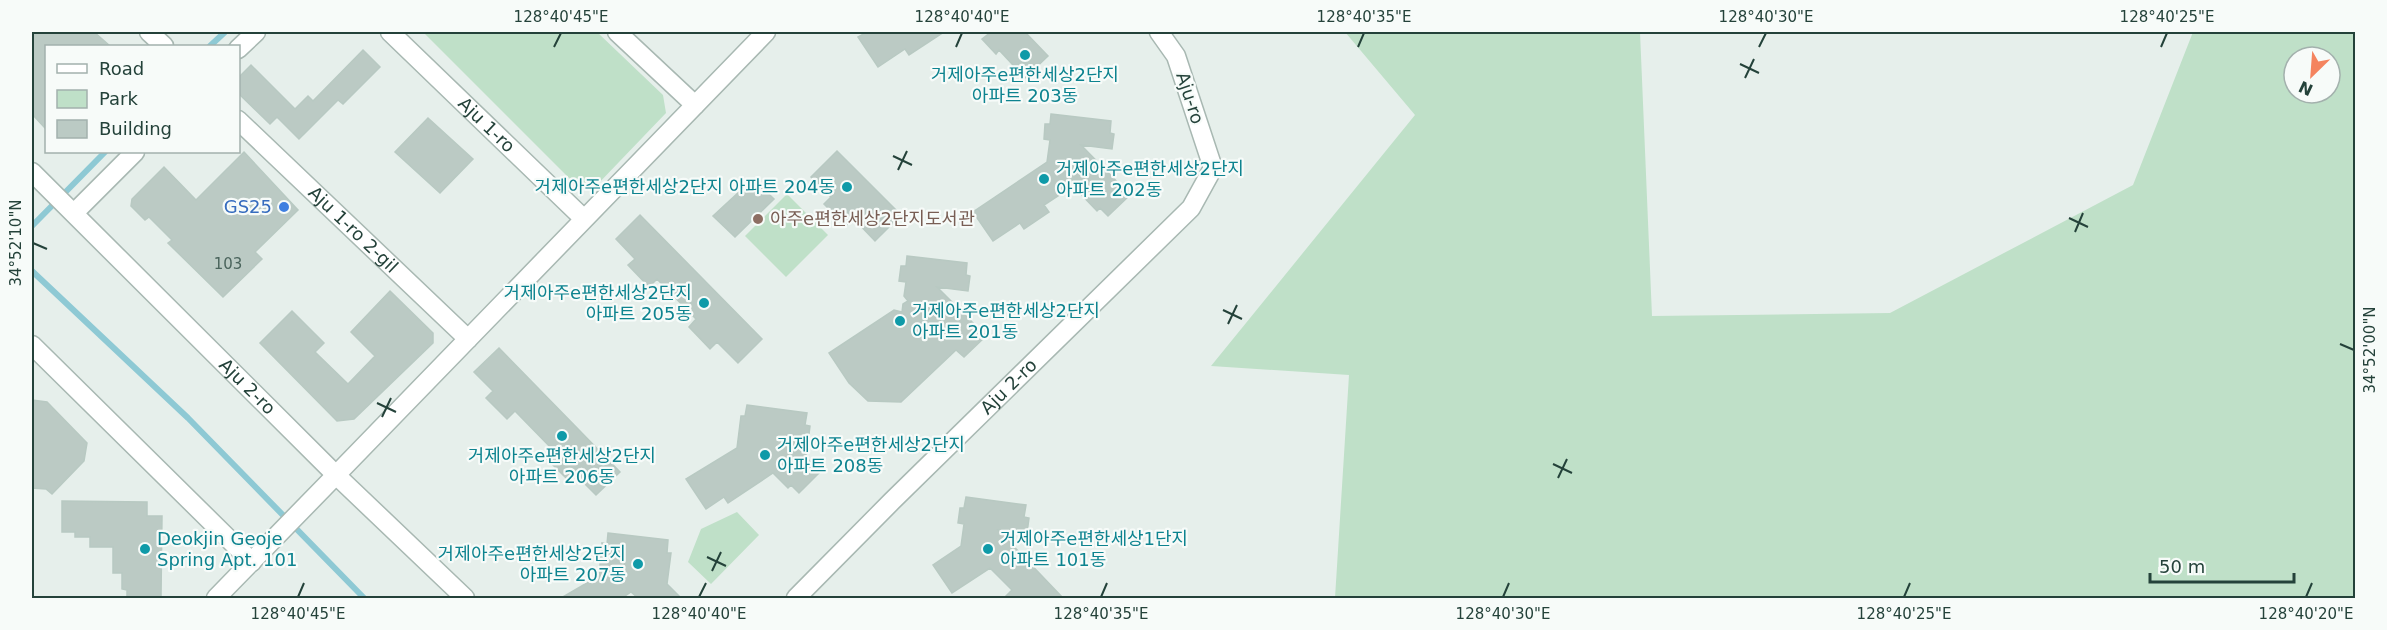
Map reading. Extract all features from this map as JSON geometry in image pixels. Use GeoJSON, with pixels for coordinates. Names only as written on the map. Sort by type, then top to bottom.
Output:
{"type":"FeatureCollection","features":[{"type":"Feature","properties":{"kind":"street"},"geometry":{"type":"LineString","coordinates":[[149,32],[163,45]]}},
{"type":"Feature","properties":{"kind":"street"},"geometry":{"type":"LineString","coordinates":[[240,47],[256,32]]}},
{"type":"Feature","properties":{"kind":"street","name":"Aju 1-ro"},"geometry":{"type":"LineString","coordinates":[[390,32],[583,218]]}},
{"type":"Feature","properties":{"kind":"street"},"geometry":{"type":"LineString","coordinates":[[617,32],[695,105]]}},
{"type":"Feature","properties":{"kind":"street"},"geometry":{"type":"LineString","coordinates":[[216,598],[766,32]]}},
{"type":"Feature","properties":{"kind":"street","name":"Aju-ro"},"geometry":{"type":"LineString","coordinates":[[1159,32],[1176,56],[1213,168]]}},
{"type":"Feature","properties":{"kind":"street","name":"Aju 1-ro 2-gil"},"geometry":{"type":"LineString","coordinates":[[240,122],[468,339]]}},
{"type":"Feature","properties":{"kind":"street"},"geometry":{"type":"LineString","coordinates":[[74,213],[134,153]]}},
{"type":"Feature","properties":{"kind":"street","name":"Aju 2-ro"},"geometry":{"type":"LineString","coordinates":[[796,598],[1191,208],[1213,168]]}},
{"type":"Feature","properties":{"kind":"street","name":"Aju 2-ro"},"geometry":{"type":"LineString","coordinates":[[32,172],[336,475],[465,598]]}},
{"type":"Feature","properties":{"kind":"street"},"geometry":{"type":"LineString","coordinates":[[32,345],[252,562]]}},
{"type":"Feature","properties":{"kind":"green space"},"geometry":{"type":"Polygon","coordinates":[[[423,32],[597,32],[663,95],[666,113],[596,186],[570,179],[423,32]]]}},
{"type":"Feature","properties":{"kind":"green space"},"geometry":{"type":"Polygon","coordinates":[[[1345,32],[1640,32],[1652,316],[1890,313],[2133,185],[2193,32],[2355,32],[2355,598],[1335,598],[1349,375],[1211,366],[1415,115],[1345,32]]]}},
{"type":"Feature","properties":{"kind":"green space"},"geometry":{"type":"Polygon","coordinates":[[[787,194],[828,235],[786,277],[745,236],[787,194]]]}},
{"type":"Feature","properties":{"kind":"green space"},"geometry":{"type":"Polygon","coordinates":[[[737,512],[759,535],[711,584],[688,562],[701,529],[737,512]]]}},
{"type":"Feature","properties":{"kind":"building"},"geometry":{"type":"Polygon","coordinates":[[[32,32],[94,32],[109,45],[45,45],[45,128],[32,114],[32,32]]]}},
{"type":"Feature","properties":{"kind":"building","name":"거제아주e편한세상2단지 아파트 203동"},"geometry":{"type":"Polygon","coordinates":[[[867,32],[944,32],[909,55],[905,49],[878,67],[858,37],[867,32]]]}},
{"type":"Feature","properties":{"kind":"building","name":"거제아주e편한세상2단지 아파트 203동"},"geometry":{"type":"Polygon","coordinates":[[[991,32],[1025,32],[1048,56],[1025,78],[999,50],[996,54],[982,39],[991,32]]]}},
{"type":"Feature","properties":{"kind":"building"},"geometry":{"type":"Polygon","coordinates":[[[363,50],[380,67],[343,104],[338,100],[299,139],[277,117],[270,124],[240,95],[240,76],[251,65],[295,109],[308,96],[313,101],[363,50]]]}},
{"type":"Feature","properties":{"kind":"building","name":"거제아주e편한세상2단지 아파트 202동"},"geometry":{"type":"Polygon","coordinates":[[[1051,114],[1111,121],[1110,133],[1114,134],[1112,149],[1081,145],[1130,195],[1108,216],[1100,208],[1097,211],[1073,186],[1044,205],[1049,212],[1024,229],[1020,223],[993,241],[973,212],[1047,162],[1050,140],[1044,139],[1045,124],[1050,124],[1051,114]]]}},
{"type":"Feature","properties":{"kind":"building"},"geometry":{"type":"Polygon","coordinates":[[[428,118],[473,159],[440,193],[395,152],[428,118]]]}},
{"type":"Feature","properties":{"kind":"building","name":"거제아주e편한세상2단지 아파트 204동"},"geometry":{"type":"Polygon","coordinates":[[[837,151],[901,215],[875,241],[853,218],[846,226],[824,204],[831,197],[811,177],[837,151]]]}},
{"type":"Feature","properties":{"kind":"building"},"geometry":{"type":"Polygon","coordinates":[[[244,152],[298,210],[255,252],[262,259],[223,297],[168,243],[172,240],[149,217],[145,220],[131,206],[132,199],[164,167],[196,200],[244,152]]]}},
{"type":"Feature","properties":{"kind":"building"},"geometry":{"type":"Polygon","coordinates":[[[753,179],[774,199],[735,237],[713,216],[753,179]]]}},
{"type":"Feature","properties":{"kind":"building","name":"거제아주e편한세상2단지 아파트 205동"},"geometry":{"type":"Polygon","coordinates":[[[640,215],[762,339],[738,363],[717,342],[710,349],[689,327],[696,319],[657,279],[649,287],[628,265],[635,259],[616,239],[640,215]]]}},
{"type":"Feature","properties":{"kind":"building","name":"거제아주e편한세상2단지 아파트 201동"},"geometry":{"type":"Polygon","coordinates":[[[907,256],[967,263],[966,275],[970,276],[968,291],[937,287],[986,336],[964,357],[956,350],[901,402],[868,401],[849,383],[829,353],[894,310],[902,312],[903,304],[908,301],[904,296],[906,282],[899,281],[901,266],[906,266],[907,256]]]}},
{"type":"Feature","properties":{"kind":"building"},"geometry":{"type":"Polygon","coordinates":[[[390,291],[433,333],[433,343],[354,419],[337,421],[260,343],[292,311],[324,343],[315,352],[348,384],[375,356],[351,332],[390,291]]]}},
{"type":"Feature","properties":{"kind":"building","name":"거제아주e편한세상2단지 아파트 206동"},"geometry":{"type":"Polygon","coordinates":[[[499,348],[620,472],[596,495],[575,474],[569,481],[547,459],[555,452],[515,411],[507,419],[486,398],[493,391],[474,372],[499,348]]]}},
{"type":"Feature","properties":{"kind":"building"},"geometry":{"type":"Polygon","coordinates":[[[32,400],[47,402],[87,443],[84,461],[52,494],[46,489],[32,488],[32,400]]]}},
{"type":"Feature","properties":{"kind":"building","name":"거제아주e편한세상2단지 아파트 208동"},"geometry":{"type":"Polygon","coordinates":[[[747,405],[807,413],[805,425],[810,426],[806,457],[820,472],[799,493],[791,485],[788,488],[773,473],[728,503],[724,497],[706,509],[686,479],[737,448],[741,416],[745,416],[747,405]]]}},
{"type":"Feature","properties":{"kind":"building","name":"거제아주e편한세상1단지 아파트 101동"},"geometry":{"type":"Polygon","coordinates":[[[966,497],[1026,505],[1024,517],[1029,518],[1027,533],[998,530],[1063,598],[1004,598],[1012,590],[990,568],[952,593],[933,565],[961,546],[964,524],[958,523],[960,508],[964,508],[966,497]]]}},
{"type":"Feature","properties":{"kind":"building","name":"Deokjin Geoje Spring Apt. 101"},"geometry":{"type":"Polygon","coordinates":[[[62,501],[147,502],[147,516],[162,516],[161,598],[127,598],[127,590],[122,589],[122,573],[113,573],[113,547],[90,547],[90,537],[75,537],[75,532],[62,532],[62,501]]]}},
{"type":"Feature","properties":{"kind":"building","name":"거제아주e편한세상2단지 아파트 207동"},"geometry":{"type":"Polygon","coordinates":[[[608,533],[668,540],[667,553],[671,553],[667,584],[681,598],[638,598],[631,592],[622,598],[561,598],[599,576],[602,543],[607,544],[608,533]]]}},
{"type":"Feature","properties":{"kind":"waterway"},"geometry":{"type":"LineString","coordinates":[[211,45],[225,32]]}},
{"type":"Feature","properties":{"kind":"waterway"},"geometry":{"type":"LineString","coordinates":[[32,226],[104,153]]}},
{"type":"Feature","properties":{"kind":"waterway"},"geometry":{"type":"LineString","coordinates":[[32,271],[188,418],[364,598]]}},
{"type":"Feature","properties":{"kind":"place","name":"거제아주e편한세상2단지 아파트 203동"},"geometry":{"type":"Point","coordinates":[1025,55]}},
{"type":"Feature","properties":{"kind":"place","name":"거제아주e편한세상2단지 아파트 202동"},"geometry":{"type":"Point","coordinates":[1044,179]}},
{"type":"Feature","properties":{"kind":"place","name":"거제아주e편한세상2단지 아파트 204동"},"geometry":{"type":"Point","coordinates":[847,187]}},
{"type":"Feature","properties":{"kind":"place","name":"GS25"},"geometry":{"type":"Point","coordinates":[284,207]}},
{"type":"Feature","properties":{"kind":"place","name":"아주e편한세상2단지도서관"},"geometry":{"type":"Point","coordinates":[758,219]}},
{"type":"Feature","properties":{"kind":"place","name":"거제아주e편한세상2단지 아파트 205동"},"geometry":{"type":"Point","coordinates":[704,303]}},
{"type":"Feature","properties":{"kind":"place","name":"거제아주e편한세상2단지 아파트 201동"},"geometry":{"type":"Point","coordinates":[900,321]}},
{"type":"Feature","properties":{"kind":"place","name":"거제아주e편한세상2단지 아파트 206동"},"geometry":{"type":"Point","coordinates":[562,436]}},
{"type":"Feature","properties":{"kind":"place","name":"거제아주e편한세상2단지 아파트 208동"},"geometry":{"type":"Point","coordinates":[765,455]}},
{"type":"Feature","properties":{"kind":"place","name":"Deokjin Geoje Spring Apt. 101"},"geometry":{"type":"Point","coordinates":[145,549]}},
{"type":"Feature","properties":{"kind":"place","name":"거제아주e편한세상1단지 아파트 101동"},"geometry":{"type":"Point","coordinates":[988,549]}},
{"type":"Feature","properties":{"kind":"place","name":"거제아주e편한세상2단지 아파트 207동"},"geometry":{"type":"Point","coordinates":[638,564]}}]}
